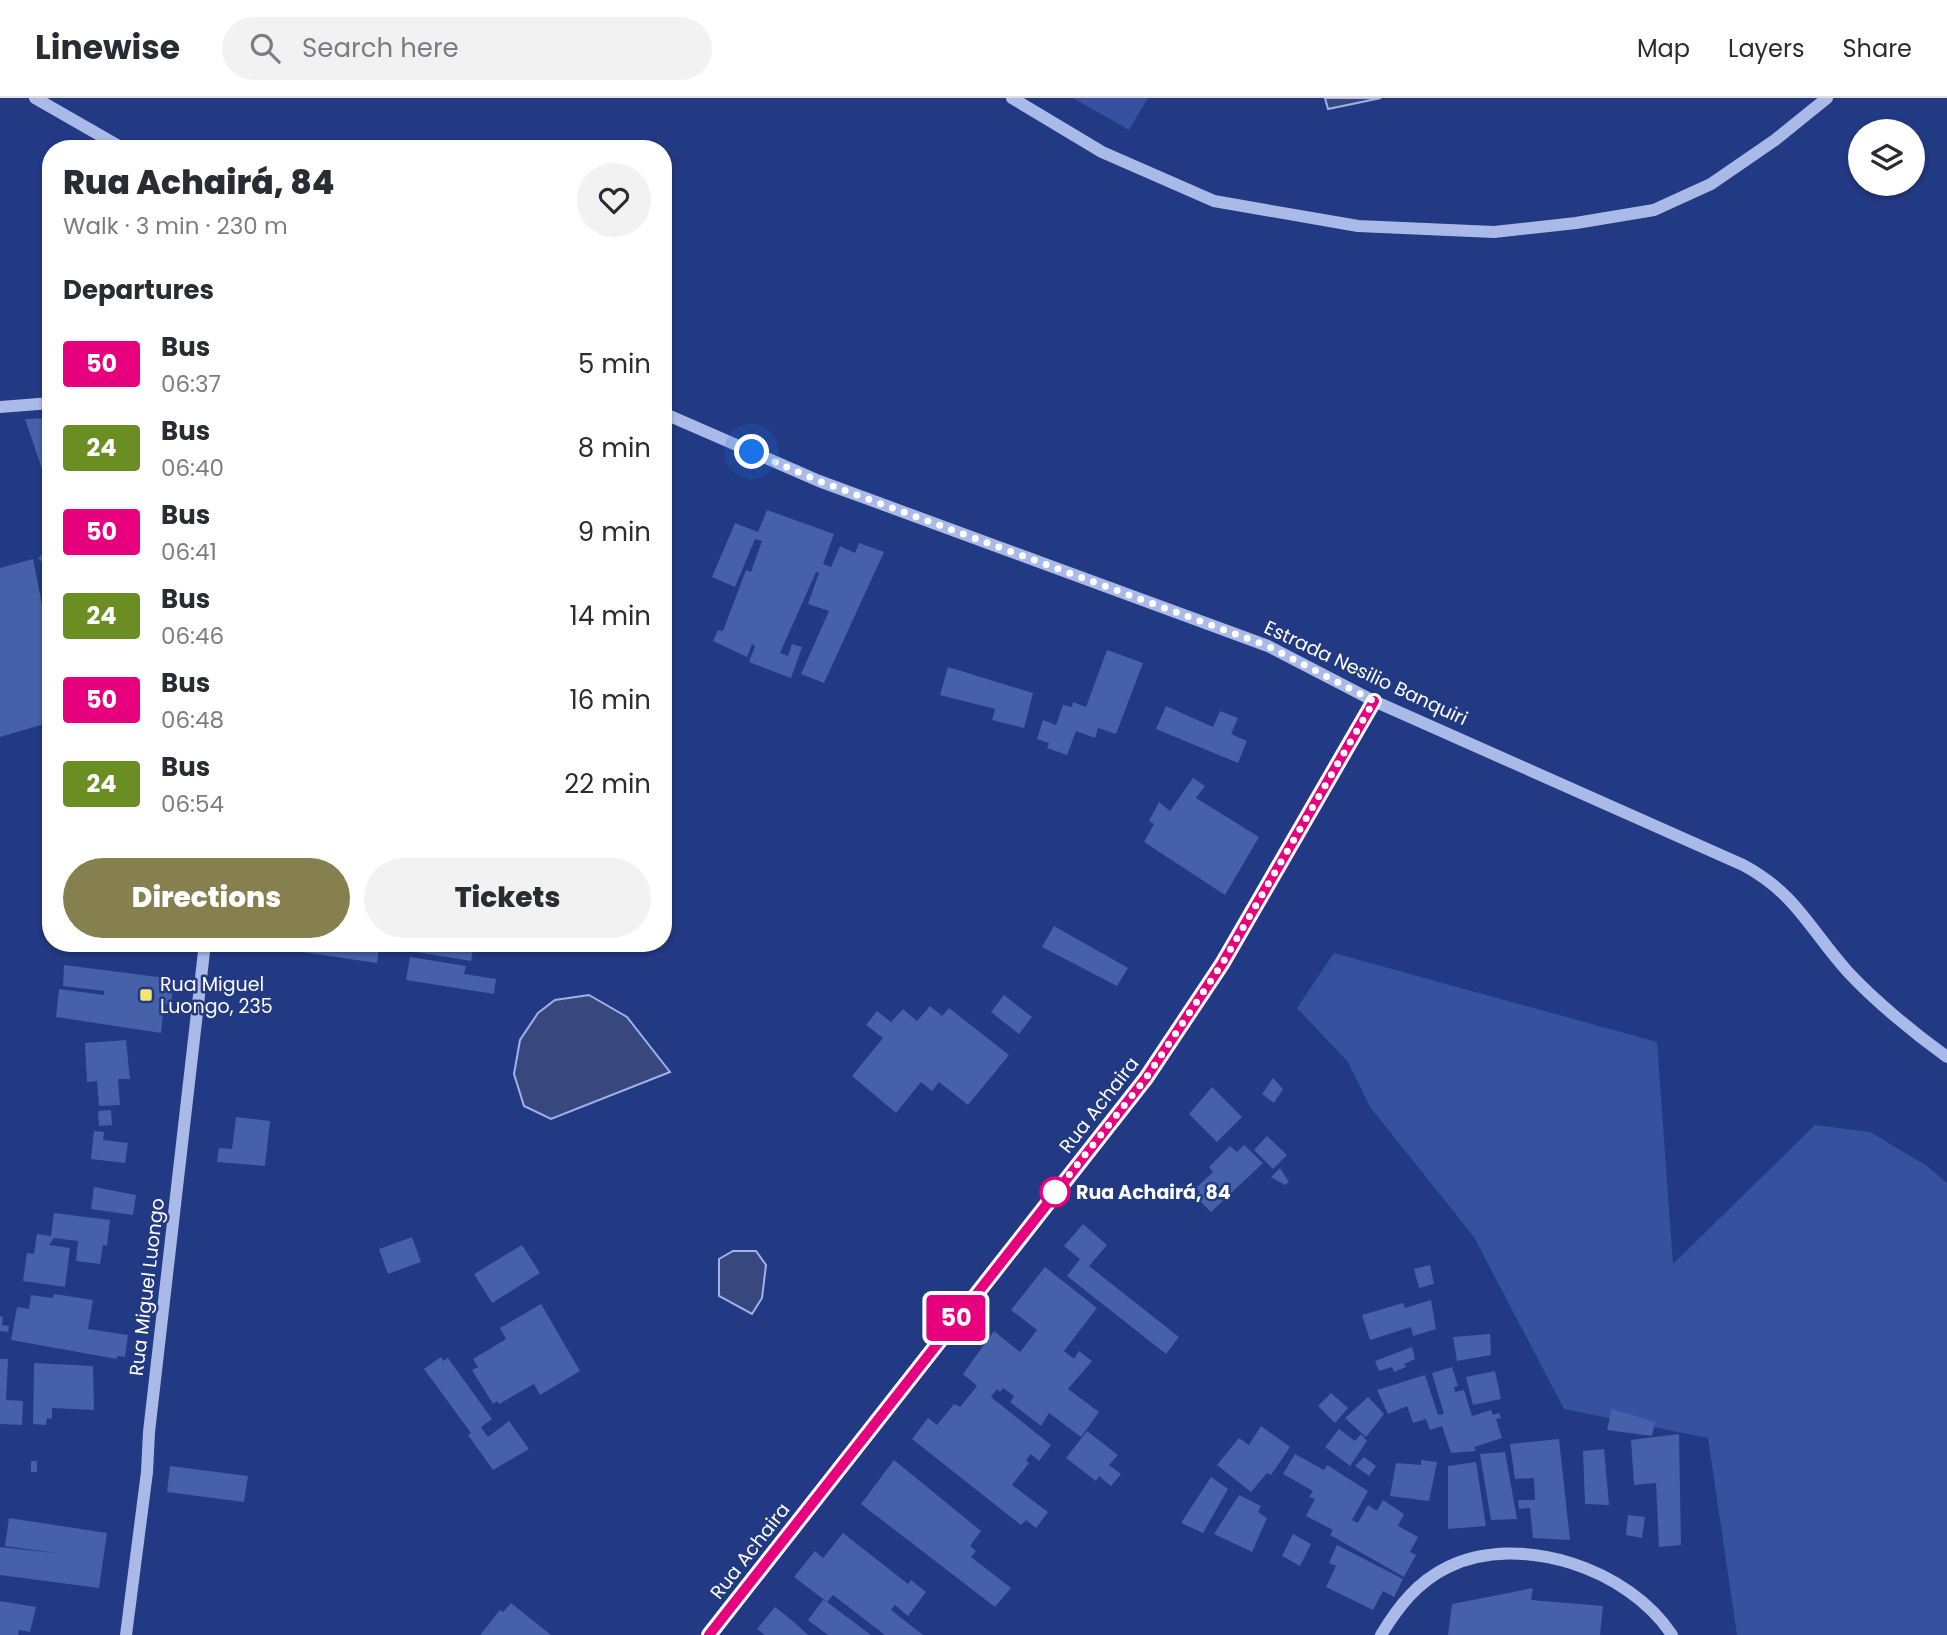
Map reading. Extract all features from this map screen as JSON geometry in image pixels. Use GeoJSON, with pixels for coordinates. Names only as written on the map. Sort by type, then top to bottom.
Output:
{"type":"FeatureCollection","features":[{"type":"Feature","properties":{"kind":"street"},"geometry":{"type":"LineString","coordinates":[[34,98],[108,140]]}},
{"type":"Feature","properties":{"kind":"street"},"geometry":{"type":"LineString","coordinates":[[1012,98],[1102,152],[1214,201],[1358,226],[1494,232],[1576,223],[1654,210],[1711,184],[1775,140],[1827,98]]}},
{"type":"Feature","properties":{"kind":"street"},"geometry":{"type":"LineString","coordinates":[[0,407],[42,404]]}},
{"type":"Feature","properties":{"kind":"street","name":"Estrada Nesilio Banquiri"},"geometry":{"type":"LineString","coordinates":[[672,417],[819,481],[1268,646],[1374,701],[1770,879],[1799,907],[1849,972],[1947,1057]]}},
{"type":"Feature","properties":{"kind":"street","name":"Rua Achaira"},"geometry":{"type":"LineString","coordinates":[[709,1635],[1146,1078],[1222,964],[1374,701]]}},
{"type":"Feature","properties":{"kind":"street","name":"Rua Miguel Luongo"},"geometry":{"type":"LineString","coordinates":[[126,1635],[147,1472],[149,1432],[204,952]]}},
{"type":"Feature","properties":{"kind":"street"},"geometry":{"type":"LineString","coordinates":[[1381,1635],[1403,1600],[1448,1567],[1477,1558],[1516,1553],[1560,1561],[1605,1577],[1635,1595],[1664,1622],[1672,1635]]}},
{"type":"Feature","properties":{"kind":"shaded area"},"geometry":{"type":"Polygon","coordinates":[[[1073,98],[1148,98],[1129,130],[1073,98]]]}},
{"type":"Feature","properties":{"kind":"shaded area"},"geometry":{"type":"Polygon","coordinates":[[[1325,98],[1381,98],[1328,109],[1325,98]]]}},
{"type":"Feature","properties":{"kind":"shaded area"},"geometry":{"type":"Polygon","coordinates":[[[1334,953],[1657,1042],[1673,1264],[1815,1125],[1870,1132],[1927,1166],[1947,1183],[1947,1635],[1737,1635],[1708,1438],[1564,1409],[1474,1237],[1370,1107],[1348,1062],[1297,1008],[1334,953]]]}},
{"type":"Feature","properties":{"kind":"shaded area"},"geometry":{"type":"Polygon","coordinates":[[[589,995],[627,1017],[670,1072],[551,1119],[524,1106],[514,1074],[520,1040],[538,1013],[555,1000],[589,995]]]}},
{"type":"Feature","properties":{"kind":"shaded area"},"geometry":{"type":"Polygon","coordinates":[[[733,1251],[756,1251],[766,1265],[762,1298],[752,1314],[719,1296],[719,1259],[733,1251]]]}},
{"type":"Feature","properties":{"kind":"building"},"geometry":{"type":"Polygon","coordinates":[[[42,418],[42,469],[25,419],[42,418]]]}},
{"type":"Feature","properties":{"kind":"building"},"geometry":{"type":"Polygon","coordinates":[[[767,510],[834,534],[823,564],[831,567],[840,546],[855,553],[859,543],[884,552],[824,683],[801,674],[829,611],[808,604],[819,573],[816,572],[780,653],[788,656],[792,644],[802,647],[791,678],[749,662],[755,646],[752,644],[747,657],[713,641],[718,630],[723,631],[746,570],[751,572],[762,541],[755,539],[735,587],[712,577],[735,523],[758,532],[767,510]]]}},
{"type":"Feature","properties":{"kind":"building"},"geometry":{"type":"Polygon","coordinates":[[[33,559],[42,605],[42,725],[0,737],[0,568],[33,559]]]}},
{"type":"Feature","properties":{"kind":"building"},"geometry":{"type":"Polygon","coordinates":[[[1107,650],[1143,663],[1116,734],[1098,728],[1095,738],[1076,731],[1067,755],[1047,748],[1049,743],[1037,739],[1043,720],[1056,725],[1063,705],[1072,707],[1073,702],[1086,707],[1107,650]]]}},
{"type":"Feature","properties":{"kind":"building"},"geometry":{"type":"Polygon","coordinates":[[[948,667],[1033,693],[1024,728],[992,720],[995,709],[940,695],[948,667]]]}},
{"type":"Feature","properties":{"kind":"building"},"geometry":{"type":"Polygon","coordinates":[[[1166,706],[1213,727],[1220,711],[1238,718],[1231,734],[1247,741],[1238,763],[1156,729],[1166,706]]]}},
{"type":"Feature","properties":{"kind":"building"},"geometry":{"type":"Polygon","coordinates":[[[1193,778],[1205,786],[1196,798],[1259,837],[1225,895],[1144,842],[1154,824],[1149,821],[1159,802],[1170,811],[1193,778]]]}},
{"type":"Feature","properties":{"kind":"building"},"geometry":{"type":"Polygon","coordinates":[[[1054,926],[1128,968],[1117,986],[1042,947],[1054,926]]]}},
{"type":"Feature","properties":{"kind":"building"},"geometry":{"type":"Polygon","coordinates":[[[303,952],[379,952],[377,963],[303,952]]]}},
{"type":"Feature","properties":{"kind":"building"},"geometry":{"type":"Polygon","coordinates":[[[416,952],[472,952],[471,961],[416,952]]]}},
{"type":"Feature","properties":{"kind":"building"},"geometry":{"type":"Polygon","coordinates":[[[410,957],[466,966],[464,974],[496,979],[494,994],[406,980],[410,957]]]}},
{"type":"Feature","properties":{"kind":"building"},"geometry":{"type":"Polygon","coordinates":[[[64,965],[174,979],[171,1005],[164,1004],[161,1033],[56,1017],[59,989],[104,995],[104,991],[63,986],[64,965]]]}},
{"type":"Feature","properties":{"kind":"building"},"geometry":{"type":"Polygon","coordinates":[[[1004,995],[1032,1017],[1019,1034],[991,1012],[1004,995]]]}},
{"type":"Feature","properties":{"kind":"building"},"geometry":{"type":"Polygon","coordinates":[[[930,1006],[942,1016],[949,1008],[1009,1055],[968,1105],[939,1082],[932,1091],[921,1082],[896,1113],[852,1076],[883,1038],[866,1025],[877,1011],[891,1022],[903,1009],[917,1021],[930,1006]]]}},
{"type":"Feature","properties":{"kind":"building"},"geometry":{"type":"Polygon","coordinates":[[[126,1040],[130,1079],[118,1079],[120,1105],[99,1106],[97,1081],[87,1082],[85,1043],[126,1040]]]}},
{"type":"Feature","properties":{"kind":"building"},"geometry":{"type":"Polygon","coordinates":[[[1273,1078],[1283,1089],[1274,1103],[1262,1094],[1273,1078]]]}},
{"type":"Feature","properties":{"kind":"building"},"geometry":{"type":"Polygon","coordinates":[[[1212,1087],[1242,1117],[1217,1142],[1189,1114],[1212,1087]]]}},
{"type":"Feature","properties":{"kind":"building"},"geometry":{"type":"Polygon","coordinates":[[[111,1110],[112,1125],[99,1126],[98,1111],[111,1110]]]}},
{"type":"Feature","properties":{"kind":"building"},"geometry":{"type":"Polygon","coordinates":[[[236,1117],[270,1121],[265,1166],[217,1162],[219,1148],[232,1149],[236,1117]]]}},
{"type":"Feature","properties":{"kind":"building"},"geometry":{"type":"Polygon","coordinates":[[[94,1131],[104,1132],[103,1140],[128,1143],[125,1163],[91,1159],[94,1131]]]}},
{"type":"Feature","properties":{"kind":"building"},"geometry":{"type":"Polygon","coordinates":[[[1267,1136],[1287,1155],[1273,1169],[1254,1150],[1267,1136]]]}},
{"type":"Feature","properties":{"kind":"building"},"geometry":{"type":"Polygon","coordinates":[[[1244,1145],[1263,1163],[1211,1212],[1195,1196],[1200,1192],[1196,1188],[1213,1172],[1209,1167],[1230,1146],[1237,1152],[1244,1145]]]}},
{"type":"Feature","properties":{"kind":"building"},"geometry":{"type":"Polygon","coordinates":[[[1280,1168],[1289,1182],[1285,1185],[1271,1177],[1280,1168]]]}},
{"type":"Feature","properties":{"kind":"building"},"geometry":{"type":"Polygon","coordinates":[[[94,1187],[136,1195],[133,1215],[91,1209],[94,1187]]]}},
{"type":"Feature","properties":{"kind":"building"},"geometry":{"type":"Polygon","coordinates":[[[54,1213],[110,1220],[107,1246],[103,1245],[100,1264],[76,1261],[78,1241],[54,1238],[49,1245],[70,1248],[65,1287],[23,1281],[27,1253],[34,1254],[37,1234],[51,1236],[54,1213]]]}},
{"type":"Feature","properties":{"kind":"building"},"geometry":{"type":"Polygon","coordinates":[[[1083,1224],[1107,1245],[1089,1266],[1179,1337],[1166,1354],[1067,1276],[1080,1259],[1064,1246],[1083,1224]]]}},
{"type":"Feature","properties":{"kind":"building"},"geometry":{"type":"Polygon","coordinates":[[[412,1237],[421,1262],[388,1274],[379,1249],[412,1237]]]}},
{"type":"Feature","properties":{"kind":"building"},"geometry":{"type":"Polygon","coordinates":[[[522,1245],[540,1273],[492,1303],[474,1274],[522,1245]]]}},
{"type":"Feature","properties":{"kind":"building"},"geometry":{"type":"Polygon","coordinates":[[[1430,1265],[1434,1284],[1419,1288],[1414,1269],[1430,1265]]]}},
{"type":"Feature","properties":{"kind":"building"},"geometry":{"type":"Polygon","coordinates":[[[1045,1267],[1097,1308],[1064,1351],[1074,1359],[1079,1351],[1092,1361],[1068,1389],[1099,1412],[1081,1437],[1049,1413],[1041,1426],[1010,1402],[1014,1396],[1003,1388],[1000,1392],[997,1389],[991,1397],[1051,1445],[1039,1461],[1031,1454],[1026,1460],[1029,1463],[1012,1485],[1048,1512],[1036,1528],[1026,1520],[1021,1525],[912,1439],[928,1418],[937,1425],[954,1404],[960,1407],[977,1386],[963,1374],[994,1331],[1020,1352],[1037,1330],[1011,1310],[1045,1267]]]}},
{"type":"Feature","properties":{"kind":"building"},"geometry":{"type":"Polygon","coordinates":[[[54,1294],[93,1300],[88,1329],[128,1335],[125,1357],[117,1356],[117,1359],[11,1340],[17,1307],[29,1309],[31,1295],[53,1298],[54,1294]]]}},
{"type":"Feature","properties":{"kind":"building"},"geometry":{"type":"Polygon","coordinates":[[[1431,1300],[1436,1329],[1413,1336],[1411,1327],[1370,1340],[1362,1315],[1403,1303],[1405,1308],[1431,1300]]]}},
{"type":"Feature","properties":{"kind":"building"},"geometry":{"type":"Polygon","coordinates":[[[541,1304],[580,1371],[540,1395],[534,1384],[499,1404],[497,1401],[493,1404],[472,1370],[478,1367],[473,1359],[506,1339],[500,1328],[541,1304]]]}},
{"type":"Feature","properties":{"kind":"building"},"geometry":{"type":"Polygon","coordinates":[[[0,1316],[3,1317],[2,1325],[9,1326],[8,1332],[0,1331],[0,1316]]]}},
{"type":"Feature","properties":{"kind":"building"},"geometry":{"type":"Polygon","coordinates":[[[1490,1334],[1491,1355],[1457,1361],[1453,1337],[1490,1334]]]}},
{"type":"Feature","properties":{"kind":"building"},"geometry":{"type":"Polygon","coordinates":[[[1412,1347],[1415,1359],[1404,1364],[1406,1367],[1394,1372],[1392,1367],[1379,1371],[1375,1361],[1412,1347]]]}},
{"type":"Feature","properties":{"kind":"building"},"geometry":{"type":"Polygon","coordinates":[[[441,1357],[443,1361],[448,1358],[492,1419],[481,1427],[488,1437],[509,1421],[529,1449],[493,1470],[468,1435],[471,1433],[424,1369],[441,1357]]]}},
{"type":"Feature","properties":{"kind":"building"},"geometry":{"type":"Polygon","coordinates":[[[0,1359],[8,1359],[6,1400],[23,1401],[22,1425],[0,1424],[0,1359]]]}},
{"type":"Feature","properties":{"kind":"building"},"geometry":{"type":"Polygon","coordinates":[[[34,1363],[93,1366],[94,1410],[52,1408],[52,1419],[47,1418],[46,1425],[33,1424],[34,1363]]]}},
{"type":"Feature","properties":{"kind":"building"},"geometry":{"type":"Polygon","coordinates":[[[1452,1367],[1458,1386],[1454,1387],[1455,1392],[1464,1390],[1472,1416],[1491,1410],[1493,1415],[1499,1413],[1501,1418],[1496,1419],[1502,1438],[1474,1447],[1476,1451],[1451,1453],[1442,1426],[1430,1430],[1426,1419],[1413,1423],[1407,1406],[1388,1414],[1377,1390],[1425,1375],[1438,1415],[1444,1414],[1432,1373],[1452,1367]]]}},
{"type":"Feature","properties":{"kind":"building"},"geometry":{"type":"Polygon","coordinates":[[[1495,1371],[1501,1399],[1473,1405],[1466,1377],[1495,1371]]]}},
{"type":"Feature","properties":{"kind":"building"},"geometry":{"type":"Polygon","coordinates":[[[1331,1393],[1348,1408],[1335,1423],[1318,1406],[1331,1393]]]}},
{"type":"Feature","properties":{"kind":"building"},"geometry":{"type":"Polygon","coordinates":[[[1368,1397],[1384,1414],[1366,1437],[1345,1418],[1368,1397]]]}},
{"type":"Feature","properties":{"kind":"building"},"geometry":{"type":"Polygon","coordinates":[[[1612,1409],[1655,1422],[1652,1436],[1607,1430],[1612,1409]]]}},
{"type":"Feature","properties":{"kind":"building"},"geometry":{"type":"Polygon","coordinates":[[[1261,1426],[1290,1447],[1271,1475],[1267,1473],[1251,1492],[1217,1465],[1239,1438],[1249,1445],[1261,1426]]]}},
{"type":"Feature","properties":{"kind":"building"},"geometry":{"type":"Polygon","coordinates":[[[1339,1429],[1355,1441],[1361,1434],[1367,1441],[1350,1466],[1325,1447],[1339,1429]]]}},
{"type":"Feature","properties":{"kind":"building"},"geometry":{"type":"Polygon","coordinates":[[[1087,1431],[1118,1455],[1109,1465],[1121,1474],[1111,1486],[1099,1476],[1096,1481],[1066,1458],[1087,1431]]]}},
{"type":"Feature","properties":{"kind":"building"},"geometry":{"type":"Polygon","coordinates":[[[1679,1434],[1681,1545],[1659,1547],[1656,1483],[1634,1485],[1631,1440],[1679,1434]]]}},
{"type":"Feature","properties":{"kind":"building"},"geometry":{"type":"Polygon","coordinates":[[[1559,1439],[1570,1540],[1533,1538],[1530,1508],[1519,1509],[1518,1500],[1535,1500],[1534,1478],[1515,1479],[1510,1444],[1559,1439]]]}},
{"type":"Feature","properties":{"kind":"building"},"geometry":{"type":"Polygon","coordinates":[[[1604,1449],[1609,1505],[1585,1504],[1583,1451],[1604,1449]]]}},
{"type":"Feature","properties":{"kind":"building"},"geometry":{"type":"Polygon","coordinates":[[[1505,1452],[1517,1519],[1491,1520],[1480,1454],[1505,1452]]]}},
{"type":"Feature","properties":{"kind":"building"},"geometry":{"type":"Polygon","coordinates":[[[1295,1454],[1324,1470],[1327,1465],[1368,1491],[1352,1520],[1358,1523],[1368,1505],[1377,1511],[1383,1500],[1404,1514],[1398,1526],[1418,1537],[1410,1552],[1416,1555],[1404,1577],[1330,1535],[1333,1530],[1306,1516],[1315,1499],[1309,1497],[1313,1491],[1283,1474],[1295,1454]]]}},
{"type":"Feature","properties":{"kind":"building"},"geometry":{"type":"Polygon","coordinates":[[[1364,1457],[1376,1466],[1369,1476],[1355,1466],[1364,1457]]]}},
{"type":"Feature","properties":{"kind":"building"},"geometry":{"type":"Polygon","coordinates":[[[894,1460],[981,1531],[970,1546],[976,1551],[971,1557],[1011,1588],[995,1607],[861,1504],[894,1460]]]}},
{"type":"Feature","properties":{"kind":"building"},"geometry":{"type":"Polygon","coordinates":[[[1421,1460],[1437,1462],[1429,1501],[1390,1496],[1396,1463],[1421,1465],[1421,1460]]]}},
{"type":"Feature","properties":{"kind":"building"},"geometry":{"type":"Polygon","coordinates":[[[31,1461],[37,1461],[37,1472],[31,1472],[31,1461]]]}},
{"type":"Feature","properties":{"kind":"building"},"geometry":{"type":"Polygon","coordinates":[[[1476,1462],[1486,1526],[1448,1529],[1448,1466],[1476,1462]]]}},
{"type":"Feature","properties":{"kind":"building"},"geometry":{"type":"Polygon","coordinates":[[[170,1466],[248,1476],[244,1502],[167,1492],[170,1466]]]}},
{"type":"Feature","properties":{"kind":"building"},"geometry":{"type":"Polygon","coordinates":[[[1211,1477],[1228,1489],[1203,1533],[1181,1523],[1211,1477]]]}},
{"type":"Feature","properties":{"kind":"building"},"geometry":{"type":"Polygon","coordinates":[[[1239,1495],[1261,1506],[1258,1512],[1267,1518],[1252,1552],[1214,1534],[1239,1495]]]}},
{"type":"Feature","properties":{"kind":"building"},"geometry":{"type":"Polygon","coordinates":[[[1628,1515],[1645,1517],[1642,1538],[1626,1535],[1628,1515]]]}},
{"type":"Feature","properties":{"kind":"building"},"geometry":{"type":"Polygon","coordinates":[[[9,1518],[107,1533],[99,1588],[0,1575],[0,1547],[63,1554],[5,1546],[9,1518]]]}},
{"type":"Feature","properties":{"kind":"building"},"geometry":{"type":"Polygon","coordinates":[[[843,1533],[908,1584],[911,1580],[926,1592],[908,1616],[895,1605],[891,1610],[923,1635],[885,1635],[833,1595],[827,1602],[794,1577],[815,1551],[823,1558],[843,1533]]]}},
{"type":"Feature","properties":{"kind":"building"},"geometry":{"type":"Polygon","coordinates":[[[1293,1534],[1311,1544],[1300,1566],[1282,1556],[1293,1534]]]}},
{"type":"Feature","properties":{"kind":"building"},"geometry":{"type":"Polygon","coordinates":[[[1337,1545],[1403,1579],[1394,1597],[1383,1591],[1373,1610],[1326,1587],[1336,1566],[1329,1563],[1337,1545]]]}},
{"type":"Feature","properties":{"kind":"building"},"geometry":{"type":"Polygon","coordinates":[[[1533,1588],[1531,1600],[1603,1606],[1600,1635],[1448,1635],[1452,1604],[1533,1588]]]}},
{"type":"Feature","properties":{"kind":"building"},"geometry":{"type":"Polygon","coordinates":[[[823,1600],[871,1635],[828,1635],[808,1620],[823,1600]]]}},
{"type":"Feature","properties":{"kind":"building"},"geometry":{"type":"Polygon","coordinates":[[[0,1601],[36,1607],[30,1632],[19,1630],[18,1635],[0,1635],[0,1601]]]}},
{"type":"Feature","properties":{"kind":"building"},"geometry":{"type":"Polygon","coordinates":[[[511,1603],[551,1635],[480,1635],[500,1610],[503,1612],[511,1603]]]}},
{"type":"Feature","properties":{"kind":"building"},"geometry":{"type":"Polygon","coordinates":[[[775,1607],[808,1635],[765,1635],[757,1629],[775,1607]]]}},
{"type":"Feature","properties":{"kind":"bus line","name":"50"},"geometry":{"type":"LineString","coordinates":[[709,1635],[1146,1078],[1222,964],[1374,701]]}},
{"type":"Feature","properties":{"kind":"place","name":"Rua Miguel Luongo, 235"},"geometry":{"type":"Point","coordinates":[146,995]}},
{"type":"Feature","properties":{"kind":"place","name":"Rua Achairá, 84"},"geometry":{"type":"Point","coordinates":[1055,1192]}},
{"type":"Feature","properties":{"kind":"route"},"geometry":{"type":"LineString","coordinates":[[752,452],[819,481],[1268,646],[1374,701],[1222,964],[1146,1078],[1050,1199],[1055,1192]]}}]}
